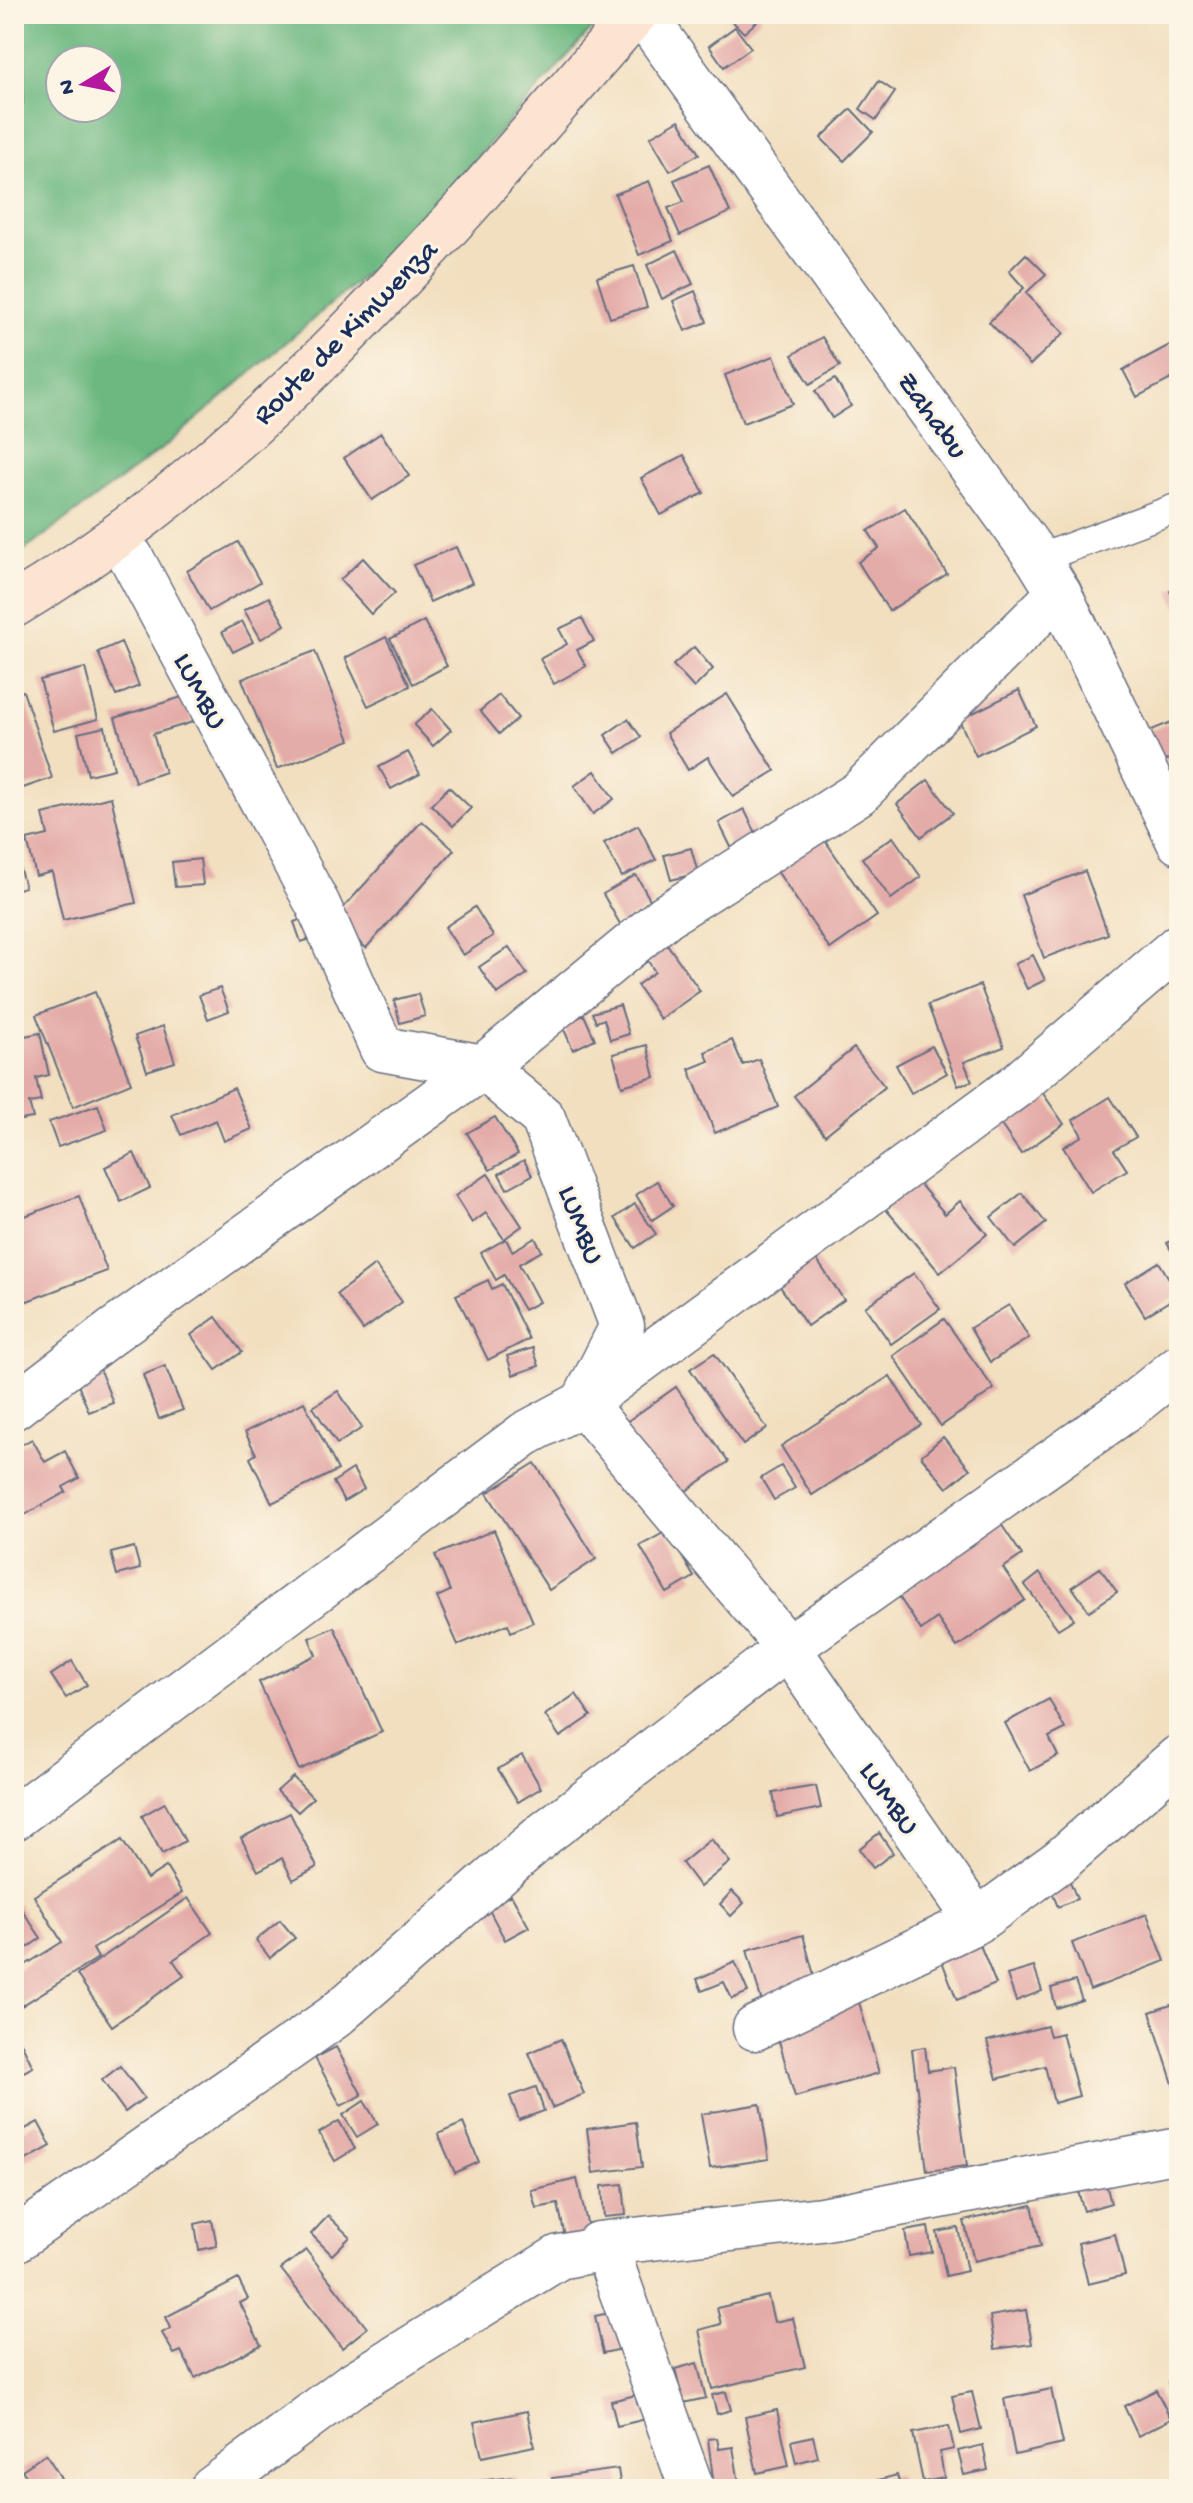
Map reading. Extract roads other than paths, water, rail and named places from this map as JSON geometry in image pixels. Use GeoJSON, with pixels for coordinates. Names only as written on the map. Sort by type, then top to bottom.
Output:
{"type":"FeatureCollection","features":[{"type":"Feature","properties":{"kind":"street","name":"Route de Kimwenza"},"geometry":{"type":"LineString","coordinates":[[14,605],[183,487],[310,369],[426,252],[635,14]]}},
{"type":"Feature","properties":{"kind":"street","name":"Zahabu"},"geometry":{"type":"LineString","coordinates":[[643,14],[1049,576],[1179,842]]}},
{"type":"Feature","properties":{"kind":"street","name":"LUMBU"},"geometry":{"type":"LineString","coordinates":[[131,557],[318,905],[382,1049],[483,1067],[543,1118],[622,1326],[583,1403],[788,1648],[977,1921]]}},
{"type":"Feature","properties":{"kind":"street"},"geometry":{"type":"LineString","coordinates":[[14,1407],[102,1339],[483,1067],[666,916],[859,793],[1049,576]]}},
{"type":"Feature","properties":{"kind":"street"},"geometry":{"type":"LineString","coordinates":[[14,1818],[513,1443],[583,1403],[1016,1086],[1179,946]]}},
{"type":"Feature","properties":{"kind":"street"},"geometry":{"type":"LineString","coordinates":[[14,2241],[334,2017],[537,1840],[788,1648],[1128,1408],[1179,1367]]}},
{"type":"Feature","properties":{"kind":"street"},"geometry":{"type":"LineString","coordinates":[[755,2028],[977,1921],[1060,1861],[1179,1757]]}},
{"type":"Feature","properties":{"kind":"street"},"geometry":{"type":"LineString","coordinates":[[692,2489],[606,2248],[598,2244],[821,2219],[1179,2150]]}},
{"type":"Feature","properties":{"kind":"street"},"geometry":{"type":"LineString","coordinates":[[212,2489],[350,2386],[545,2265],[559,2257],[606,2248]]}},
{"type":"Feature","properties":{"kind":"lane"},"geometry":{"type":"LineString","coordinates":[[1049,576],[1179,507]]}}]}
